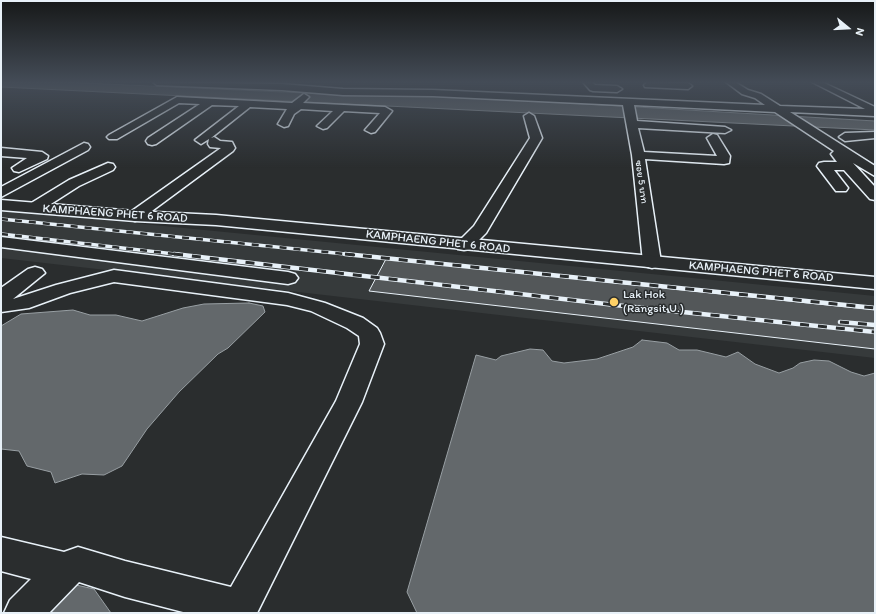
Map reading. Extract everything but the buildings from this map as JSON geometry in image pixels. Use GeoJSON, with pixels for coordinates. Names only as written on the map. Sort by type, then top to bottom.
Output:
{"type":"FeatureCollection","features":[{"type":"Feature","properties":{"kind":"main road","name":"KAMPHAENG PHET 6 ROAD"},"geometry":{"type":"LineString","coordinates":[[1,205],[135,216],[216,220],[464,245],[875,283]]}},
{"type":"Feature","properties":{"kind":"street"},"geometry":{"type":"LineString","coordinates":[[113,137],[158,111]]}},
{"type":"Feature","properties":{"kind":"street"},"geometry":{"type":"LineString","coordinates":[[152,141],[197,111]]}},
{"type":"Feature","properties":{"kind":"street"},"geometry":{"type":"LineString","coordinates":[[135,216],[229,148],[228,145],[214,144],[208,140],[241,111]]}},
{"type":"Feature","properties":{"kind":"street"},"geometry":{"type":"LineString","coordinates":[[284,124],[290,111]]}},
{"type":"Feature","properties":{"kind":"street"},"geometry":{"type":"LineString","coordinates":[[323,126],[339,111]]}},
{"type":"Feature","properties":{"kind":"street"},"geometry":{"type":"LineString","coordinates":[[371,130],[386,111]]}},
{"type":"Feature","properties":{"kind":"street","name":"ซอย 5 บาท"},"geometry":{"type":"LineString","coordinates":[[630,111],[638,155],[652,262]]}},
{"type":"Feature","properties":{"kind":"street"},"geometry":{"type":"LineString","coordinates":[[773,111],[873,111]]}},
{"type":"Feature","properties":{"kind":"street"},"geometry":{"type":"LineString","coordinates":[[780,111],[872,169]]}},
{"type":"Feature","properties":{"kind":"street"},"geometry":{"type":"LineString","coordinates":[[464,245],[480,229],[536,138],[529,116]]}},
{"type":"Feature","properties":{"kind":"street"},"geometry":{"type":"LineString","coordinates":[[632,121],[725,130]]}},
{"type":"Feature","properties":{"kind":"street"},"geometry":{"type":"LineString","coordinates":[[821,136],[875,136]]}},
{"type":"Feature","properties":{"kind":"street"},"geometry":{"type":"LineString","coordinates":[[821,136],[846,166],[875,196]]}},
{"type":"Feature","properties":{"kind":"street"},"geometry":{"type":"LineString","coordinates":[[845,137],[853,139],[863,146]]}},
{"type":"Feature","properties":{"kind":"street"},"geometry":{"type":"LineString","coordinates":[[638,155],[688,153],[724,160],[724,156],[713,138]]}},
{"type":"Feature","properties":{"kind":"street"},"geometry":{"type":"LineString","coordinates":[[1,193],[84,147]]}},
{"type":"Feature","properties":{"kind":"street"},"geometry":{"type":"LineString","coordinates":[[1,152],[42,156],[6,175]]}},
{"type":"Feature","properties":{"kind":"street"},"geometry":{"type":"LineString","coordinates":[[842,188],[824,166],[846,166]]}},
{"type":"Feature","properties":{"kind":"street"},"geometry":{"type":"LineString","coordinates":[[34,208],[74,183],[108,167]]}},
{"type":"Feature","properties":{"kind":"street"},"geometry":{"type":"LineString","coordinates":[[1,242],[288,278]]}},
{"type":"Feature","properties":{"kind":"street"},"geometry":{"type":"LineString","coordinates":[[1,299],[35,273]]}},
{"type":"Feature","properties":{"kind":"street"},"geometry":{"type":"LineString","coordinates":[[1,299],[22,304],[63,288],[114,276],[288,299],[318,307],[355,323],[369,334],[372,344],[349,402],[239,610],[125,579],[78,564],[65,570],[23,613]]}},
{"type":"Feature","properties":{"kind":"street"},"geometry":{"type":"LineString","coordinates":[[1,554],[65,570]]}},
{"type":"Feature","properties":{"kind":"shaded area"},"geometry":{"type":"Polygon","coordinates":[[[482,111],[699,111],[875,121],[875,130],[482,111]]]}},
{"type":"Feature","properties":{"kind":"shaded area"},"geometry":{"type":"Polygon","coordinates":[[[1,210],[875,296],[875,358],[1,258],[1,210]]]}},
{"type":"Feature","properties":{"kind":"shaded area"},"geometry":{"type":"Polygon","coordinates":[[[249,303],[263,306],[265,312],[228,348],[218,354],[179,392],[147,429],[122,466],[104,475],[82,474],[55,483],[51,472],[27,466],[19,451],[1,449],[1,326],[21,314],[73,310],[90,315],[116,315],[142,321],[183,308],[204,304],[249,303]]]}},
{"type":"Feature","properties":{"kind":"shaded area"},"geometry":{"type":"Polygon","coordinates":[[[642,340],[667,343],[679,350],[697,350],[726,357],[738,352],[755,364],[779,373],[793,368],[800,363],[814,360],[829,361],[851,372],[864,376],[875,373],[875,613],[417,613],[407,592],[476,355],[496,360],[501,356],[530,349],[543,350],[552,361],[564,363],[597,359],[633,347],[642,340]]]}},
{"type":"Feature","properties":{"kind":"shaded area"},"geometry":{"type":"Polygon","coordinates":[[[76,585],[94,589],[111,613],[47,613],[61,594],[76,585]]]}},
{"type":"Feature","properties":{"kind":"railway"},"geometry":{"type":"LineString","coordinates":[[1,219],[355,255]]}},
{"type":"Feature","properties":{"kind":"railway"},"geometry":{"type":"LineString","coordinates":[[1,234],[183,255]]}},
{"type":"Feature","properties":{"kind":"railway"},"geometry":{"type":"LineString","coordinates":[[174,254],[615,305],[875,332]]}},
{"type":"Feature","properties":{"kind":"railway"},"geometry":{"type":"LineString","coordinates":[[345,254],[875,308]]}},
{"type":"Feature","properties":{"kind":"railway"},"geometry":{"type":"LineString","coordinates":[[840,322],[875,325]]}},
{"type":"Feature","properties":{"kind":"place","name":"Lak Hok (Rangsit U.)"},"geometry":{"type":"Point","coordinates":[614,302]}}]}
